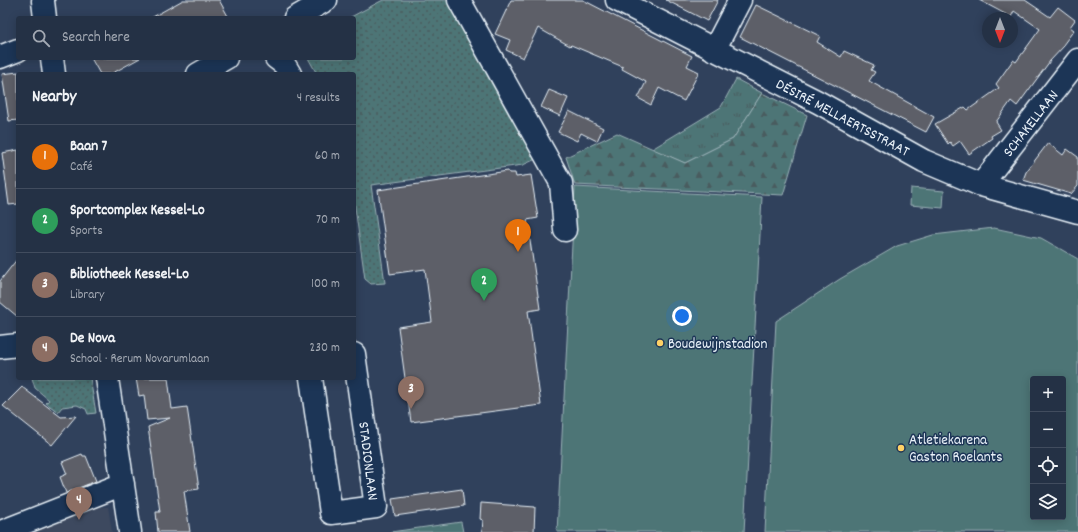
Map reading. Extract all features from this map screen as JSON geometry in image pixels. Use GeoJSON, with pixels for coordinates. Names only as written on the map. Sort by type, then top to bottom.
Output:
{"type":"FeatureCollection","features":[{"type":"Feature","properties":{"kind":"street"},"geometry":{"type":"LineString","coordinates":[[298,16],[326,0]]}},
{"type":"Feature","properties":{"kind":"street"},"geometry":{"type":"LineString","coordinates":[[459,0],[561,183],[564,230]]}},
{"type":"Feature","properties":{"kind":"street","name":"DÉSIRÉ MELLAERTSSTRAAT"},"geometry":{"type":"LineString","coordinates":[[617,0],[818,102],[924,161],[981,185],[1078,212]]}},
{"type":"Feature","properties":{"kind":"street"},"geometry":{"type":"LineString","coordinates":[[714,50],[740,0]]}},
{"type":"Feature","properties":{"kind":"street"},"geometry":{"type":"LineString","coordinates":[[0,57],[16,51]]}},
{"type":"Feature","properties":{"kind":"street"},"geometry":{"type":"LineString","coordinates":[[52,60],[54,72]]}},
{"type":"Feature","properties":{"kind":"street"},"geometry":{"type":"LineString","coordinates":[[202,72],[222,60]]}},
{"type":"Feature","properties":{"kind":"street"},"geometry":{"type":"LineString","coordinates":[[271,72],[272,60]]}},
{"type":"Feature","properties":{"kind":"street"},"geometry":{"type":"LineString","coordinates":[[279,60],[284,64],[289,72]]}},
{"type":"Feature","properties":{"kind":"street","name":"SCHAKELLAAN"},"geometry":{"type":"LineString","coordinates":[[981,185],[1078,60]]}},
{"type":"Feature","properties":{"kind":"street"},"geometry":{"type":"LineString","coordinates":[[0,347],[16,345]]}},
{"type":"Feature","properties":{"kind":"street","name":"STADIONLAAN"},"geometry":{"type":"LineString","coordinates":[[311,380],[331,513],[376,507],[356,368]]}},
{"type":"Feature","properties":{"kind":"street"},"geometry":{"type":"LineString","coordinates":[[107,380],[130,532]]}},
{"type":"Feature","properties":{"kind":"street"},"geometry":{"type":"LineString","coordinates":[[1,532],[123,484]]}},
{"type":"Feature","properties":{"kind":"shaded area"},"geometry":{"type":"Polygon","coordinates":[[[108,507],[112,532],[18,532],[78,508],[108,507]]]}},
{"type":"Feature","properties":{"kind":"green space"},"geometry":{"type":"Polygon","coordinates":[[[383,0],[452,0],[538,158],[523,165],[371,185],[385,283],[371,284],[365,279],[356,214],[356,72],[316,72],[309,60],[356,60],[356,16],[353,16],[383,0]]]}},
{"type":"Feature","properties":{"kind":"green space"},"geometry":{"type":"Polygon","coordinates":[[[736,79],[762,93],[733,139],[685,163],[652,149],[721,107],[736,79]]]}},
{"type":"Feature","properties":{"kind":"green space"},"geometry":{"type":"Polygon","coordinates":[[[762,93],[807,115],[783,195],[575,185],[566,157],[617,133],[685,163],[733,139],[762,93]]]}},
{"type":"Feature","properties":{"kind":"green space","name":"Boudewijnstadion"},"geometry":{"type":"Polygon","coordinates":[[[575,187],[762,197],[744,532],[557,532],[575,187]]]}},
{"type":"Feature","properties":{"kind":"green space"},"geometry":{"type":"Polygon","coordinates":[[[911,188],[944,191],[943,208],[910,205],[911,188]]]}},
{"type":"Feature","properties":{"kind":"green space","name":"Atletiekarena Gaston Roelants"},"geometry":{"type":"Polygon","coordinates":[[[994,228],[1041,238],[1078,259],[1078,532],[765,532],[776,321],[840,279],[897,246],[933,235],[994,228]]]}},
{"type":"Feature","properties":{"kind":"green space"},"geometry":{"type":"Polygon","coordinates":[[[33,380],[90,380],[96,413],[88,414],[86,409],[77,405],[62,407],[58,412],[46,403],[49,400],[35,388],[33,380]]]}},
{"type":"Feature","properties":{"kind":"green space"},"geometry":{"type":"Polygon","coordinates":[[[461,522],[463,532],[391,532],[461,522]]]}},
{"type":"Feature","properties":{"kind":"building"},"geometry":{"type":"Polygon","coordinates":[[[183,0],[219,0],[228,16],[155,16],[183,0]]]}},
{"type":"Feature","properties":{"kind":"building"},"geometry":{"type":"Polygon","coordinates":[[[511,0],[583,0],[692,56],[687,66],[699,72],[684,101],[659,88],[651,105],[638,98],[646,82],[622,69],[623,67],[571,45],[570,46],[538,28],[523,58],[506,50],[510,40],[495,34],[511,0]]]}},
{"type":"Feature","properties":{"kind":"building"},"geometry":{"type":"Polygon","coordinates":[[[666,0],[718,0],[707,21],[666,0]]]}},
{"type":"Feature","properties":{"kind":"building"},"geometry":{"type":"Polygon","coordinates":[[[979,0],[1025,0],[1050,17],[1058,7],[1075,20],[1070,27],[1074,30],[1063,45],[1064,46],[1050,61],[1017,106],[1011,101],[996,122],[1001,130],[969,154],[960,141],[953,146],[950,142],[948,144],[935,124],[965,107],[968,110],[999,88],[996,84],[1013,60],[1016,62],[1040,29],[1018,14],[1018,12],[1002,12],[979,0]]]}},
{"type":"Feature","properties":{"kind":"building"},"geometry":{"type":"Polygon","coordinates":[[[756,5],[820,36],[817,42],[841,57],[844,51],[874,65],[871,70],[875,72],[869,81],[934,117],[926,132],[740,37],[756,5]]]}},
{"type":"Feature","properties":{"kind":"building"},"geometry":{"type":"Polygon","coordinates":[[[92,60],[136,60],[115,72],[99,72],[92,60]]]}},
{"type":"Feature","properties":{"kind":"building"},"geometry":{"type":"Polygon","coordinates":[[[16,72],[16,120],[9,121],[2,74],[16,72]]]}},
{"type":"Feature","properties":{"kind":"building"},"geometry":{"type":"Polygon","coordinates":[[[549,90],[568,98],[560,116],[541,107],[549,90]]]}},
{"type":"Feature","properties":{"kind":"building"},"geometry":{"type":"Polygon","coordinates":[[[569,111],[603,128],[597,141],[581,133],[577,141],[558,132],[569,111]]]}},
{"type":"Feature","properties":{"kind":"building"},"geometry":{"type":"Polygon","coordinates":[[[1048,143],[1063,155],[1067,149],[1078,157],[1078,186],[1071,194],[1023,180],[1026,172],[1048,143]]]}},
{"type":"Feature","properties":{"kind":"building"},"geometry":{"type":"Polygon","coordinates":[[[16,150],[16,204],[9,205],[2,153],[16,150]]]}},
{"type":"Feature","properties":{"kind":"building"},"geometry":{"type":"Polygon","coordinates":[[[508,171],[509,173],[515,173],[516,177],[531,175],[538,218],[527,220],[540,309],[528,311],[541,405],[411,422],[398,327],[432,322],[425,269],[390,274],[378,190],[508,171]]]}},
{"type":"Feature","properties":{"kind":"building"},"geometry":{"type":"Polygon","coordinates":[[[16,261],[16,315],[0,302],[0,281],[16,261]]]}},
{"type":"Feature","properties":{"kind":"building"},"geometry":{"type":"Polygon","coordinates":[[[136,380],[168,380],[172,409],[187,407],[199,489],[184,491],[190,532],[158,532],[156,512],[160,512],[148,427],[170,418],[147,420],[144,395],[139,396],[136,380]]]}},
{"type":"Feature","properties":{"kind":"building"},"geometry":{"type":"Polygon","coordinates":[[[22,387],[61,417],[76,416],[52,445],[3,406],[22,387]]]}},
{"type":"Feature","properties":{"kind":"building"},"geometry":{"type":"Polygon","coordinates":[[[82,454],[83,456],[86,456],[96,481],[66,493],[60,477],[67,474],[62,462],[82,454]]]}},
{"type":"Feature","properties":{"kind":"building"},"geometry":{"type":"Polygon","coordinates":[[[462,489],[464,506],[395,516],[392,499],[462,489]]]}},
{"type":"Feature","properties":{"kind":"building"},"geometry":{"type":"Polygon","coordinates":[[[481,503],[535,507],[534,532],[482,532],[483,520],[480,519],[481,503]]]}},
{"type":"Feature","properties":{"kind":"place","name":"Baan 7"},"geometry":{"type":"Point","coordinates":[518,252]}},
{"type":"Feature","properties":{"kind":"place","name":"Sportcomplex Kessel-Lo"},"geometry":{"type":"Point","coordinates":[484,301]}},
{"type":"Feature","properties":{"kind":"place","name":"Boudewijnstadion"},"geometry":{"type":"Point","coordinates":[660,343]}},
{"type":"Feature","properties":{"kind":"place","name":"Bibliotheek Kessel-Lo"},"geometry":{"type":"Point","coordinates":[411,409]}},
{"type":"Feature","properties":{"kind":"place","name":"Atletiekarena Gaston Roelants"},"geometry":{"type":"Point","coordinates":[901,448]}},
{"type":"Feature","properties":{"kind":"place","name":"De Nova"},"geometry":{"type":"Point","coordinates":[79,520]}}]}
